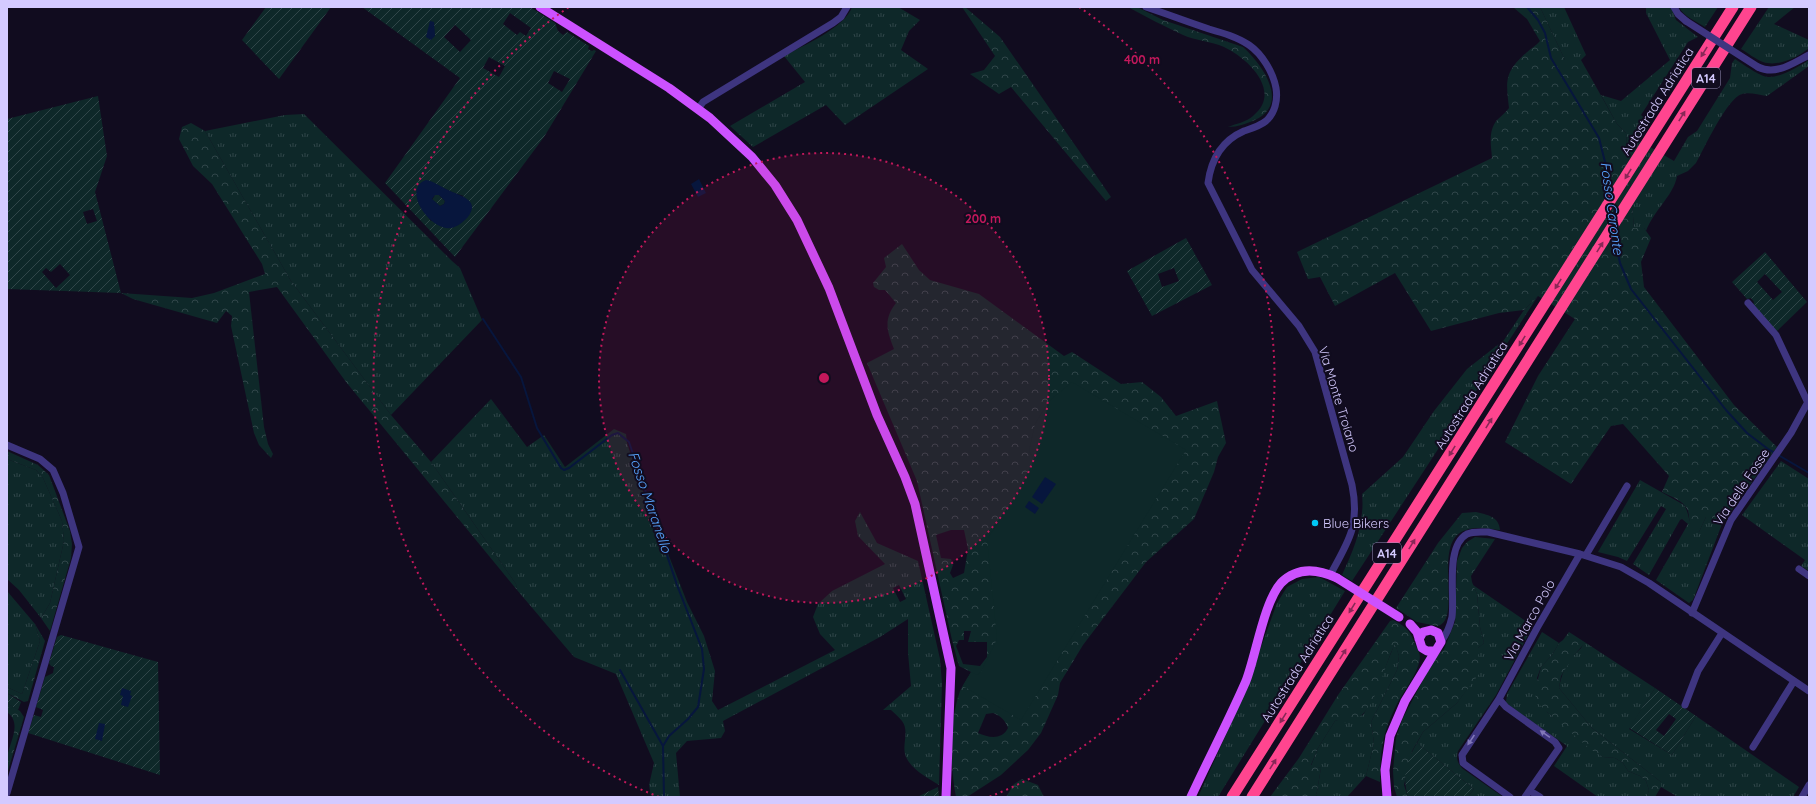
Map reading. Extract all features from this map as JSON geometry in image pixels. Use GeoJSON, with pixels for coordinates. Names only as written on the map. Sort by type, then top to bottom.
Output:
{"type":"FeatureCollection","features":[{"type":"Feature","properties":{"kind":"highway","name":"Autostrada Adriatica"},"geometry":{"type":"LineString","coordinates":[[1232,797],[1733,7]]}},
{"type":"Feature","properties":{"kind":"highway","name":"A14"},"geometry":{"type":"LineString","coordinates":[[1252,797],[1751,7]]}},
{"type":"Feature","properties":{"kind":"main road"},"geometry":{"type":"LineString","coordinates":[[540,7],[669,88],[725,131],[752,157],[775,185],[797,220],[820,267],[877,415],[911,491],[951,668],[946,797]]}},
{"type":"Feature","properties":{"kind":"main road"},"geometry":{"type":"LineString","coordinates":[[1191,797],[1246,680],[1269,608],[1278,588],[1289,577],[1301,571],[1314,570],[1334,576],[1410,624],[1425,630],[1436,632],[1440,637],[1441,642],[1434,650],[1422,670],[1396,720],[1390,736],[1385,770],[1388,797]]}},
{"type":"Feature","properties":{"kind":"main road"},"geometry":{"type":"LineString","coordinates":[[1410,624],[1417,632],[1420,645],[1424,650],[1422,670]]}},
{"type":"Feature","properties":{"kind":"main road"},"geometry":{"type":"LineString","coordinates":[[1419,640],[1421,634],[1425,630]]}},
{"type":"Feature","properties":{"kind":"main road"},"geometry":{"type":"LineString","coordinates":[[1424,650],[1434,650]]}},
{"type":"Feature","properties":{"kind":"street"},"geometry":{"type":"LineString","coordinates":[[698,109],[703,102],[833,23],[841,17],[847,7]]}},
{"type":"Feature","properties":{"kind":"street","name":"Via Monte Troiano"},"geometry":{"type":"LineString","coordinates":[[1146,7],[1233,37],[1250,46],[1265,63],[1276,85],[1276,103],[1270,117],[1264,123],[1232,136],[1217,153],[1210,169],[1208,184],[1252,270],[1299,326],[1315,352],[1352,486],[1356,508],[1351,535],[1334,576]]}},
{"type":"Feature","properties":{"kind":"street"},"geometry":{"type":"LineString","coordinates":[[1674,7],[1678,14],[1686,21],[1758,67],[1770,71],[1777,70],[1809,55]]}},
{"type":"Feature","properties":{"kind":"street"},"geometry":{"type":"LineString","coordinates":[[1748,303],[1776,335],[1808,402]]}},
{"type":"Feature","properties":{"kind":"street","name":"Via delle Fosse"},"geometry":{"type":"LineString","coordinates":[[1692,613],[1730,520],[1781,448],[1808,402]]}},
{"type":"Feature","properties":{"kind":"street"},"geometry":{"type":"LineString","coordinates":[[7,445],[40,459],[53,470],[63,493],[79,547],[7,793]]}},
{"type":"Feature","properties":{"kind":"street","name":"Via Marco Polo"},"geometry":{"type":"LineString","coordinates":[[1510,797],[1467,766],[1462,759],[1464,751],[1499,699],[1537,628],[1626,486]]}},
{"type":"Feature","properties":{"kind":"street"},"geometry":{"type":"LineString","coordinates":[[1441,642],[1450,625],[1452,610],[1453,556],[1456,545],[1460,538],[1468,534],[1476,532],[1498,534],[1607,562],[1634,574],[1809,691]]}},
{"type":"Feature","properties":{"kind":"street"},"geometry":{"type":"LineString","coordinates":[[1799,569],[1809,576]]}},
{"type":"Feature","properties":{"kind":"street"},"geometry":{"type":"LineString","coordinates":[[1436,632],[1444,630],[1450,625]]}},
{"type":"Feature","properties":{"kind":"street"},"geometry":{"type":"LineString","coordinates":[[1685,705],[1698,671],[1722,633]]}},
{"type":"Feature","properties":{"kind":"street"},"geometry":{"type":"LineString","coordinates":[[1753,747],[1794,682]]}},
{"type":"Feature","properties":{"kind":"street"},"geometry":{"type":"LineString","coordinates":[[1499,699],[1506,707],[1555,742],[1559,748],[1525,797]]}},
{"type":"Feature","properties":{"kind":"street"},"geometry":{"type":"LineString","coordinates":[[1802,797],[1809,785]]}},
{"type":"Feature","properties":{"kind":"street"},"geometry":{"type":"LineString","coordinates":[[1530,791],[1540,797]]}},
{"type":"Feature","properties":{"kind":"green space"},"geometry":{"type":"Polygon","coordinates":[[[266,7],[331,7],[279,79],[242,40],[266,7]]]}},
{"type":"Feature","properties":{"kind":"green space"},"geometry":{"type":"Polygon","coordinates":[[[362,7],[530,7],[555,23],[558,31],[563,35],[567,32],[589,46],[588,49],[596,51],[544,137],[455,257],[385,183],[460,78],[362,7]],[[510,13],[503,24],[517,35],[520,32],[526,36],[531,28],[510,13]],[[455,25],[444,37],[460,52],[471,40],[455,25]],[[489,57],[483,68],[499,77],[505,66],[489,57]],[[554,71],[548,83],[562,92],[570,79],[554,71]],[[429,181],[417,193],[419,204],[431,221],[464,196],[429,181]]]}},
{"type":"Feature","properties":{"kind":"green space"},"geometry":{"type":"Polygon","coordinates":[[[852,7],[898,7],[920,20],[909,31],[901,50],[928,69],[845,125],[826,105],[753,147],[730,126],[805,82],[784,56],[812,42],[832,29],[848,15],[852,7]]]}},
{"type":"Feature","properties":{"kind":"green space"},"geometry":{"type":"Polygon","coordinates":[[[962,7],[965,7],[1000,37],[1111,197],[1106,201],[1011,87],[999,94],[970,74],[984,70],[995,56],[962,7]]]}},
{"type":"Feature","properties":{"kind":"green space"},"geometry":{"type":"Polygon","coordinates":[[[1128,7],[1137,7],[1163,20],[1243,47],[1258,64],[1270,84],[1272,95],[1271,104],[1265,113],[1248,123],[1228,127],[1250,118],[1261,107],[1264,97],[1263,87],[1259,77],[1252,67],[1243,59],[1224,47],[1183,35],[1128,7]]]}},
{"type":"Feature","properties":{"kind":"green space"},"geometry":{"type":"Polygon","coordinates":[[[1513,7],[1540,7],[1565,60],[1581,60],[1617,124],[1626,133],[1634,228],[1644,228],[1651,238],[1641,262],[1644,287],[1734,405],[1777,447],[1722,524],[1711,517],[1706,517],[1699,532],[1695,531],[1690,523],[1688,511],[1684,504],[1662,492],[1669,476],[1623,424],[1611,426],[1571,484],[1505,442],[1538,376],[1575,319],[1538,296],[1524,310],[1499,313],[1431,331],[1395,273],[1335,306],[1320,277],[1308,279],[1297,252],[1492,158],[1492,129],[1497,120],[1509,108],[1507,84],[1510,72],[1519,60],[1540,41],[1527,19],[1513,7]]]}},
{"type":"Feature","properties":{"kind":"green space"},"geometry":{"type":"Polygon","coordinates":[[[1540,7],[1564,7],[1586,55],[1581,60],[1565,60],[1540,7]]]}},
{"type":"Feature","properties":{"kind":"green space"},"geometry":{"type":"Polygon","coordinates":[[[1646,7],[1671,7],[1676,20],[1698,37],[1688,42],[1641,115],[1649,122],[1638,140],[1674,161],[1688,137],[1697,131],[1730,78],[1732,63],[1735,59],[1756,72],[1768,77],[1784,74],[1809,60],[1809,66],[1767,96],[1745,93],[1736,98],[1730,104],[1710,136],[1696,163],[1688,171],[1677,176],[1672,190],[1653,217],[1646,231],[1644,228],[1634,228],[1626,133],[1617,124],[1601,95],[1621,101],[1670,60],[1646,13],[1646,7]]]}},
{"type":"Feature","properties":{"kind":"green space"},"geometry":{"type":"Polygon","coordinates":[[[1679,7],[1718,7],[1705,27],[1687,16],[1679,7]]]}},
{"type":"Feature","properties":{"kind":"green space"},"geometry":{"type":"Polygon","coordinates":[[[1769,7],[1795,7],[1774,24],[1809,40],[1809,48],[1787,61],[1775,63],[1763,62],[1741,49],[1769,7]]]}},
{"type":"Feature","properties":{"kind":"green space"},"geometry":{"type":"Polygon","coordinates":[[[98,96],[107,156],[95,192],[121,293],[7,289],[7,119],[98,96]],[[93,209],[83,212],[87,224],[97,221],[93,209]],[[60,264],[51,272],[46,268],[42,272],[56,288],[70,275],[60,264]]]}},
{"type":"Feature","properties":{"kind":"green space"},"geometry":{"type":"Polygon","coordinates":[[[304,114],[460,268],[482,320],[391,415],[291,281],[205,131],[285,115],[304,114]]]}},
{"type":"Feature","properties":{"kind":"green space"},"geometry":{"type":"Polygon","coordinates":[[[191,123],[205,131],[291,281],[391,415],[431,462],[516,584],[517,590],[346,382],[277,287],[249,292],[264,427],[268,444],[273,454],[271,458],[259,445],[254,433],[231,326],[232,316],[226,311],[217,323],[133,299],[121,293],[192,298],[214,293],[265,274],[262,264],[212,184],[193,166],[179,139],[182,127],[191,123]]]}},
{"type":"Feature","properties":{"kind":"green space"},"geometry":{"type":"Polygon","coordinates":[[[435,195],[439,195],[445,201],[444,204],[440,206],[432,200],[435,195]]]}},
{"type":"Feature","properties":{"kind":"green space"},"geometry":{"type":"Polygon","coordinates":[[[1186,238],[1212,285],[1152,316],[1127,271],[1186,238]],[[1174,268],[1158,274],[1162,287],[1179,281],[1174,268]]]}},
{"type":"Feature","properties":{"kind":"green space"},"geometry":{"type":"Polygon","coordinates":[[[902,244],[919,270],[930,280],[979,294],[1064,356],[1072,352],[1121,384],[1142,382],[1161,397],[1176,416],[1217,401],[1226,443],[1218,457],[1214,472],[1194,519],[1146,562],[1083,645],[1060,683],[1058,695],[1041,733],[1028,750],[1001,775],[967,797],[956,797],[952,758],[952,730],[956,703],[960,691],[971,672],[959,666],[917,481],[867,363],[894,349],[888,331],[888,320],[889,315],[896,303],[885,290],[879,290],[874,287],[873,283],[886,267],[884,258],[902,244]],[[951,530],[936,535],[941,558],[951,559],[953,565],[950,573],[953,578],[964,573],[968,549],[964,530],[951,530]],[[964,631],[964,640],[959,640],[956,646],[963,664],[980,666],[987,657],[987,642],[968,642],[971,631],[964,631]],[[993,713],[986,714],[978,733],[991,737],[1002,735],[1008,728],[1006,723],[998,715],[993,713]]]}},
{"type":"Feature","properties":{"kind":"green space"},"geometry":{"type":"Polygon","coordinates":[[[1765,252],[1807,302],[1776,332],[1753,305],[1754,302],[1751,298],[1747,299],[1732,282],[1765,252]],[[1765,274],[1757,282],[1773,300],[1782,292],[1765,274]]]}},
{"type":"Feature","properties":{"kind":"green space"},"geometry":{"type":"Polygon","coordinates":[[[1538,296],[1352,581],[1342,575],[1358,536],[1362,515],[1362,494],[1403,457],[1434,411],[1467,369],[1504,340],[1524,310],[1538,296]]]}},
{"type":"Feature","properties":{"kind":"green space"},"geometry":{"type":"Polygon","coordinates":[[[1072,382],[1186,450],[1021,720],[963,686],[971,672],[977,675],[981,672],[997,639],[987,539],[1004,514],[1034,460],[1029,451],[1035,424],[1049,401],[1072,382]]]}},
{"type":"Feature","properties":{"kind":"green space"},"geometry":{"type":"Polygon","coordinates":[[[491,399],[527,447],[544,435],[565,467],[614,429],[626,434],[627,443],[657,533],[660,533],[687,602],[704,636],[715,671],[712,701],[718,710],[835,650],[820,634],[813,617],[818,604],[832,591],[885,564],[858,536],[855,521],[860,512],[877,543],[918,561],[940,659],[942,683],[939,785],[921,773],[909,762],[904,748],[904,725],[891,710],[883,710],[911,686],[908,653],[908,619],[880,637],[723,721],[725,731],[721,738],[687,741],[676,753],[680,797],[651,797],[649,785],[654,763],[616,674],[574,657],[517,590],[516,584],[431,462],[491,399]],[[899,585],[893,588],[900,602],[906,599],[899,585]]]}},
{"type":"Feature","properties":{"kind":"green space"},"geometry":{"type":"Polygon","coordinates":[[[7,451],[38,465],[49,475],[70,531],[72,544],[71,558],[50,631],[41,618],[50,603],[64,541],[62,521],[43,478],[36,470],[7,459],[7,451]]]}},
{"type":"Feature","properties":{"kind":"green space"},"geometry":{"type":"Polygon","coordinates":[[[7,459],[36,470],[43,478],[62,521],[64,541],[50,603],[41,618],[19,590],[7,579],[7,459]]]}},
{"type":"Feature","properties":{"kind":"green space"},"geometry":{"type":"Polygon","coordinates":[[[1781,461],[1809,479],[1809,571],[1801,566],[1805,560],[1742,515],[1781,461]]]}},
{"type":"Feature","properties":{"kind":"green space"},"geometry":{"type":"Polygon","coordinates":[[[1640,480],[1684,505],[1692,526],[1699,532],[1706,517],[1711,517],[1722,524],[1693,600],[1689,603],[1656,580],[1688,524],[1682,519],[1680,520],[1649,575],[1633,564],[1666,509],[1661,506],[1627,561],[1598,552],[1640,480]]]}},
{"type":"Feature","properties":{"kind":"green space"},"geometry":{"type":"Polygon","coordinates":[[[1476,512],[1488,515],[1495,519],[1500,530],[1474,528],[1466,530],[1456,537],[1450,549],[1448,563],[1449,596],[1448,610],[1445,621],[1437,626],[1417,622],[1396,608],[1438,543],[1462,513],[1476,512]]]}},
{"type":"Feature","properties":{"kind":"green space"},"geometry":{"type":"Polygon","coordinates":[[[1475,537],[1495,539],[1471,576],[1477,594],[1480,627],[1484,643],[1478,648],[1479,674],[1457,703],[1423,732],[1412,751],[1404,785],[1408,797],[1397,797],[1394,787],[1393,771],[1396,738],[1402,720],[1434,659],[1444,649],[1455,622],[1457,561],[1462,548],[1467,542],[1475,537]]]}},
{"type":"Feature","properties":{"kind":"green space"},"geometry":{"type":"Polygon","coordinates":[[[1319,577],[1345,591],[1218,797],[1198,797],[1243,697],[1277,603],[1287,587],[1302,579],[1319,577]]]}},
{"type":"Feature","properties":{"kind":"green space"},"geometry":{"type":"Polygon","coordinates":[[[1473,585],[1533,626],[1496,695],[1457,754],[1458,763],[1463,769],[1503,797],[1468,797],[1474,789],[1417,743],[1423,732],[1457,703],[1478,674],[1478,648],[1484,643],[1480,627],[1477,594],[1473,585]]]}},
{"type":"Feature","properties":{"kind":"green space"},"geometry":{"type":"Polygon","coordinates":[[[7,591],[35,624],[40,641],[22,694],[7,687],[7,591]]]}},
{"type":"Feature","properties":{"kind":"green space"},"geometry":{"type":"Polygon","coordinates":[[[1393,620],[1409,632],[1419,651],[1420,658],[1413,678],[1388,724],[1381,753],[1380,782],[1366,776],[1374,743],[1371,722],[1397,670],[1399,656],[1395,644],[1373,700],[1367,710],[1350,722],[1346,723],[1335,721],[1318,748],[1311,765],[1321,768],[1316,797],[1270,797],[1299,758],[1338,695],[1390,621],[1393,620]]]}},
{"type":"Feature","properties":{"kind":"green space"},"geometry":{"type":"Polygon","coordinates":[[[35,624],[45,641],[28,701],[24,702],[7,693],[7,687],[22,694],[40,641],[35,624]]]}},
{"type":"Feature","properties":{"kind":"green space"},"geometry":{"type":"Polygon","coordinates":[[[1542,632],[1559,643],[1552,655],[1541,667],[1537,678],[1547,712],[1603,757],[1615,758],[1623,763],[1628,771],[1640,776],[1646,781],[1649,790],[1647,797],[1598,797],[1554,766],[1567,746],[1506,702],[1507,694],[1542,632]]]}},
{"type":"Feature","properties":{"kind":"green space"},"geometry":{"type":"Polygon","coordinates":[[[1569,632],[1583,641],[1583,645],[1575,654],[1561,676],[1559,688],[1592,728],[1661,782],[1661,787],[1655,797],[1647,797],[1649,790],[1646,781],[1640,776],[1628,771],[1623,763],[1615,758],[1603,757],[1590,749],[1536,701],[1535,690],[1541,667],[1569,632]]]}},
{"type":"Feature","properties":{"kind":"green space"},"geometry":{"type":"Polygon","coordinates":[[[61,635],[158,662],[160,775],[28,733],[34,715],[41,717],[43,710],[36,707],[45,677],[53,673],[54,667],[49,663],[57,637],[61,635]]]}},
{"type":"Feature","properties":{"kind":"green space"},"geometry":{"type":"Polygon","coordinates":[[[1583,641],[1655,688],[1629,729],[1672,755],[1696,716],[1799,787],[1793,797],[1678,797],[1661,787],[1661,782],[1592,728],[1559,688],[1567,666],[1582,647],[1583,641]]]}},
{"type":"Feature","properties":{"kind":"green space"},"geometry":{"type":"Polygon","coordinates":[[[1395,643],[1399,656],[1397,670],[1371,722],[1374,743],[1366,776],[1347,797],[1316,797],[1321,768],[1311,766],[1318,748],[1335,721],[1363,715],[1373,698],[1395,643]]]}},
{"type":"Feature","properties":{"kind":"green space"},"geometry":{"type":"Polygon","coordinates":[[[1655,688],[1696,716],[1672,755],[1629,728],[1655,688]],[[1669,714],[1656,730],[1664,736],[1676,719],[1669,714]]]}},
{"type":"Feature","properties":{"kind":"green space"},"geometry":{"type":"Polygon","coordinates":[[[7,693],[21,702],[18,710],[7,703],[7,693]]]}},
{"type":"Feature","properties":{"kind":"green space"},"geometry":{"type":"Polygon","coordinates":[[[7,703],[20,711],[24,717],[7,774],[8,752],[15,728],[12,717],[7,712],[7,703]]]}},
{"type":"Feature","properties":{"kind":"green space"},"geometry":{"type":"Polygon","coordinates":[[[1417,743],[1474,789],[1468,797],[1408,797],[1405,783],[1406,769],[1410,756],[1417,743]]]}},
{"type":"Feature","properties":{"kind":"green space"},"geometry":{"type":"Polygon","coordinates":[[[1022,779],[1038,785],[1044,797],[1006,797],[1014,784],[1022,779]]]}},
{"type":"Feature","properties":{"kind":"green space"},"geometry":{"type":"Polygon","coordinates":[[[938,787],[939,797],[917,797],[938,787]]]}},
{"type":"Feature","properties":{"kind":"water"},"geometry":{"type":"Polygon","coordinates":[[[430,21],[434,22],[435,36],[431,40],[426,37],[430,21]]]}},
{"type":"Feature","properties":{"kind":"water"},"geometry":{"type":"Polygon","coordinates":[[[699,179],[706,193],[698,197],[691,184],[699,179]]]}},
{"type":"Feature","properties":{"kind":"water"},"geometry":{"type":"Polygon","coordinates":[[[426,180],[463,197],[471,203],[471,212],[464,221],[451,228],[443,227],[435,223],[427,217],[417,200],[416,192],[419,185],[426,180]],[[435,195],[432,199],[440,206],[444,204],[445,201],[439,195],[435,195]]]}},
{"type":"Feature","properties":{"kind":"water"},"geometry":{"type":"Polygon","coordinates":[[[1045,477],[1056,484],[1042,504],[1032,497],[1045,477]]]}},
{"type":"Feature","properties":{"kind":"water"},"geometry":{"type":"Polygon","coordinates":[[[1029,501],[1039,508],[1035,514],[1025,507],[1029,501]]]}},
{"type":"Feature","properties":{"kind":"water"},"geometry":{"type":"Polygon","coordinates":[[[122,688],[131,691],[130,695],[132,696],[128,707],[121,705],[123,696],[120,695],[122,688]]]}},
{"type":"Feature","properties":{"kind":"water"},"geometry":{"type":"Polygon","coordinates":[[[99,723],[105,724],[102,741],[95,739],[99,723]]]}},
{"type":"Feature","properties":{"kind":"waterway","name":"Fosso Caronte"},"geometry":{"type":"LineString","coordinates":[[1527,7],[1538,20],[1545,33],[1551,58],[1599,138],[1612,190]]}},
{"type":"Feature","properties":{"kind":"waterway","name":"Fosso Caronte"},"geometry":{"type":"LineString","coordinates":[[1613,204],[1615,214]]}},
{"type":"Feature","properties":{"kind":"waterway","name":"Fosso Caronte"},"geometry":{"type":"LineString","coordinates":[[1616,228],[1616,244],[1620,263],[1631,289],[1726,410],[1747,433],[1768,449],[1809,473]]}},
{"type":"Feature","properties":{"kind":"waterway","name":"Fosso Maranello"},"geometry":{"type":"LineString","coordinates":[[483,319],[521,377],[537,428],[561,468],[564,470],[569,468],[612,435],[618,433],[629,442],[677,585],[702,649],[704,669],[698,707],[688,719],[669,736],[663,746]]}},
{"type":"Feature","properties":{"kind":"waterway","name":"Fosso Maranello"},"geometry":{"type":"LineString","coordinates":[[620,670],[663,746],[664,797]]}},
{"type":"Feature","properties":{"kind":"place","name":"Blue Bikers"},"geometry":{"type":"Point","coordinates":[1315,523]}}]}
